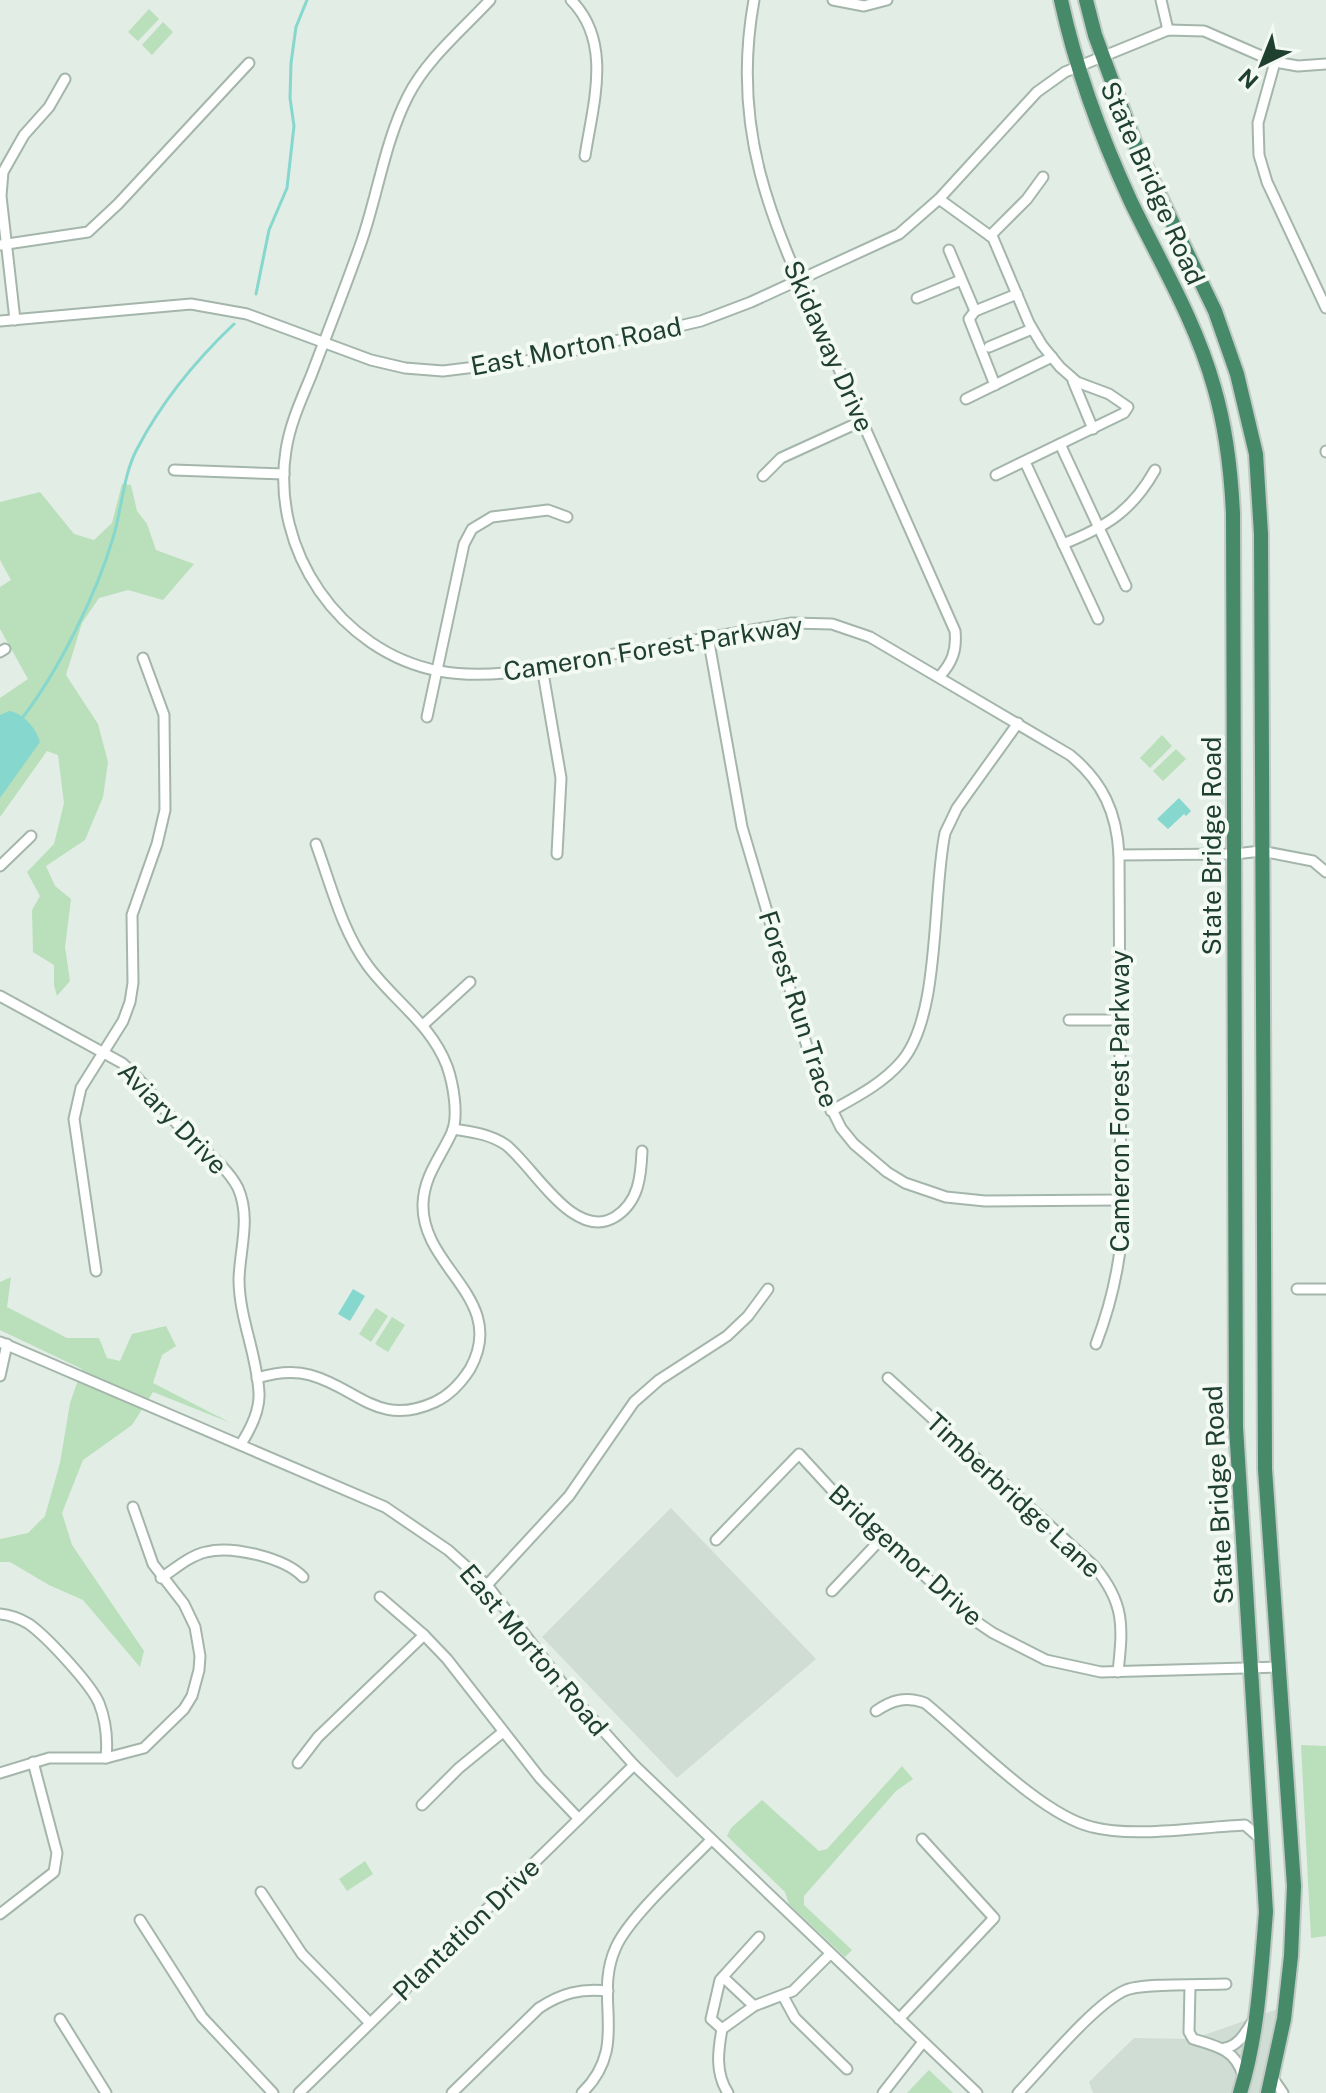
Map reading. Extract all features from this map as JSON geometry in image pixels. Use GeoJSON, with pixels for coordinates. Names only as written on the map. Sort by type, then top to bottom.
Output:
{"type":"FeatureCollection","features":[{"type":"Feature","properties":{"kind":"highway","name":"State Bridge Road"},"geometry":{"type":"LineString","coordinates":[[1061,0],[1077,67],[1114,165],[1203,352],[1231,461],[1236,1427],[1266,1912],[1256,2016],[1242,2086]]}},
{"type":"Feature","properties":{"kind":"highway","name":"State Bridge Road"},"geometry":{"type":"LineString","coordinates":[[1086,0],[1103,59],[1137,149],[1215,311],[1237,374],[1256,454],[1261,534],[1267,852],[1262,937],[1265,1469],[1294,1886],[1284,2019],[1268,2093]]}},
{"type":"Feature","properties":{"kind":"highway","name":"State Bridge Road"},"geometry":{"type":"LineString","coordinates":[[1248,1820],[1253,1807],[1249,1744],[1254,1723]]}},
{"type":"Feature","properties":{"kind":"street","name":"Cameron Forest Parkway"},"geometry":{"type":"LineString","coordinates":[[490,0],[427,68],[408,96],[397,121],[362,240],[292,425],[284,474],[286,508],[293,540],[306,571],[324,599],[347,624],[373,644],[403,660],[437,671],[485,675],[792,623],[832,624],[870,637],[1018,723],[1070,755],[1095,779],[1114,815],[1119,855],[1121,1200],[1118,1275],[1096,1344]]}},
{"type":"Feature","properties":{"kind":"street"},"geometry":{"type":"LineString","coordinates":[[571,0],[587,23],[597,58],[598,77],[585,156]]}},
{"type":"Feature","properties":{"kind":"street","name":"Skidaway Drive"},"geometry":{"type":"LineString","coordinates":[[754,0],[746,60],[750,131],[765,195],[955,631],[954,656],[939,677]]}},
{"type":"Feature","properties":{"kind":"street"},"geometry":{"type":"LineString","coordinates":[[833,0],[864,6],[887,0]]}},
{"type":"Feature","properties":{"kind":"street"},"geometry":{"type":"LineString","coordinates":[[1161,0],[1168,30],[1204,31],[1275,62],[1298,66],[1326,64]]}},
{"type":"Feature","properties":{"kind":"street","name":"East Morton Road"},"geometry":{"type":"LineString","coordinates":[[0,321],[191,304],[247,314],[371,360],[405,368],[443,371],[483,368],[580,351],[701,321],[751,302],[899,234],[939,199],[1037,92],[1065,72],[1168,30]]}},
{"type":"Feature","properties":{"kind":"street"},"geometry":{"type":"LineString","coordinates":[[1275,62],[1258,123],[1259,155],[1267,182],[1326,308]]}},
{"type":"Feature","properties":{"kind":"street"},"geometry":{"type":"LineString","coordinates":[[3,245],[88,232],[118,204],[249,63]]}},
{"type":"Feature","properties":{"kind":"street"},"geometry":{"type":"LineString","coordinates":[[15,320],[3,245],[3,172],[24,135],[49,107],[65,79]]}},
{"type":"Feature","properties":{"kind":"street"},"geometry":{"type":"LineString","coordinates":[[990,236],[1027,199],[1043,177]]}},
{"type":"Feature","properties":{"kind":"street"},"geometry":{"type":"LineString","coordinates":[[939,199],[990,236],[1032,329],[1052,357],[1077,382],[1118,399],[1128,409],[996,475]]}},
{"type":"Feature","properties":{"kind":"street"},"geometry":{"type":"LineString","coordinates":[[949,250],[975,311]]}},
{"type":"Feature","properties":{"kind":"street"},"geometry":{"type":"LineString","coordinates":[[917,298],[961,280]]}},
{"type":"Feature","properties":{"kind":"street"},"geometry":{"type":"LineString","coordinates":[[995,385],[970,324],[970,315],[1017,294]]}},
{"type":"Feature","properties":{"kind":"street"},"geometry":{"type":"LineString","coordinates":[[989,347],[1032,329]]}},
{"type":"Feature","properties":{"kind":"street"},"geometry":{"type":"LineString","coordinates":[[966,399],[1052,357]]}},
{"type":"Feature","properties":{"kind":"street"},"geometry":{"type":"LineString","coordinates":[[1072,378],[1093,429]]}},
{"type":"Feature","properties":{"kind":"street"},"geometry":{"type":"LineString","coordinates":[[763,476],[781,458],[862,421]]}},
{"type":"Feature","properties":{"kind":"street"},"geometry":{"type":"LineString","coordinates":[[1060,444],[1126,586]]}},
{"type":"Feature","properties":{"kind":"street"},"geometry":{"type":"LineString","coordinates":[[1025,462],[1098,619]]}},
{"type":"Feature","properties":{"kind":"street"},"geometry":{"type":"LineString","coordinates":[[174,470],[284,474]]}},
{"type":"Feature","properties":{"kind":"street"},"geometry":{"type":"LineString","coordinates":[[1063,544],[1100,530],[1132,504],[1155,470]]}},
{"type":"Feature","properties":{"kind":"street"},"geometry":{"type":"LineString","coordinates":[[427,717],[464,544],[472,529],[492,517],[548,510],[567,517]]}},
{"type":"Feature","properties":{"kind":"street","name":"Forest Run Trace"},"geometry":{"type":"LineString","coordinates":[[708,637],[742,827],[816,1077],[831,1111],[854,1144],[887,1172],[925,1191],[967,1200],[1121,1200]]}},
{"type":"Feature","properties":{"kind":"street"},"geometry":{"type":"LineString","coordinates":[[96,1271],[74,1119],[81,1088],[123,1021],[130,1002],[133,983],[132,915],[157,844],[165,810],[164,715],[143,658]]}},
{"type":"Feature","properties":{"kind":"street"},"geometry":{"type":"LineString","coordinates":[[542,667],[561,778],[557,854]]}},
{"type":"Feature","properties":{"kind":"street"},"geometry":{"type":"LineString","coordinates":[[831,1111],[888,1076],[916,1040],[926,1007],[945,833],[957,808],[1018,723]]}},
{"type":"Feature","properties":{"kind":"street"},"geometry":{"type":"LineString","coordinates":[[0,866],[31,836]]}},
{"type":"Feature","properties":{"kind":"street"},"geometry":{"type":"LineString","coordinates":[[257,1378],[283,1372],[309,1375],[330,1382],[366,1404],[396,1410],[413,1408],[434,1402],[462,1381],[477,1353],[480,1335],[471,1298],[428,1238],[423,1220],[425,1185],[453,1129],[454,1107],[448,1068],[423,1025],[371,970],[356,949],[316,844]]}},
{"type":"Feature","properties":{"kind":"street"},"geometry":{"type":"LineString","coordinates":[[1119,855],[1267,852],[1313,861],[1326,872]]}},
{"type":"Feature","properties":{"kind":"street"},"geometry":{"type":"LineString","coordinates":[[423,1025],[470,982]]}},
{"type":"Feature","properties":{"kind":"street","name":"Aviary Drive"},"geometry":{"type":"LineString","coordinates":[[0,996],[104,1051],[139,1078],[181,1129],[226,1170],[238,1189],[245,1219],[239,1276],[240,1307],[260,1396],[251,1429],[241,1444]]}},
{"type":"Feature","properties":{"kind":"street"},"geometry":{"type":"LineString","coordinates":[[1069,1020],[1120,1020]]}},
{"type":"Feature","properties":{"kind":"street"},"geometry":{"type":"LineString","coordinates":[[453,1129],[486,1134],[503,1143],[521,1158],[573,1215],[585,1221],[611,1219],[631,1203],[641,1173],[642,1151]]}},
{"type":"Feature","properties":{"kind":"street"},"geometry":{"type":"LineString","coordinates":[[967,1200],[967,1212]]}},
{"type":"Feature","properties":{"kind":"street"},"geometry":{"type":"LineString","coordinates":[[487,1585],[569,1496],[634,1402],[659,1380],[727,1336],[748,1316],[768,1289]]}},
{"type":"Feature","properties":{"kind":"street"},"geometry":{"type":"LineString","coordinates":[[1297,1289],[1326,1289]]}},
{"type":"Feature","properties":{"kind":"street","name":"East Morton Road"},"geometry":{"type":"LineString","coordinates":[[3,1343],[385,1507],[448,1550],[487,1585],[572,1696],[634,1765],[977,2093]]}},
{"type":"Feature","properties":{"kind":"street"},"geometry":{"type":"LineString","coordinates":[[0,1376],[3,1343]]}},
{"type":"Feature","properties":{"kind":"street","name":"Timberbridge Lane"},"geometry":{"type":"LineString","coordinates":[[888,1378],[1094,1566],[1107,1582],[1120,1606],[1122,1632],[1118,1672]]}},
{"type":"Feature","properties":{"kind":"street","name":"Bridgemor Drive"},"geometry":{"type":"LineString","coordinates":[[716,1540],[799,1454],[833,1491],[968,1616],[993,1633],[1046,1660],[1101,1672],[1279,1667]]}},
{"type":"Feature","properties":{"kind":"street"},"geometry":{"type":"LineString","coordinates":[[0,1773],[33,1762],[64,1757],[106,1758],[131,1753],[154,1741],[184,1709],[196,1684],[200,1656],[195,1627],[184,1604],[161,1578],[146,1548],[133,1507]]}},
{"type":"Feature","properties":{"kind":"street"},"geometry":{"type":"LineString","coordinates":[[832,1591],[883,1537]]}},
{"type":"Feature","properties":{"kind":"street"},"geometry":{"type":"LineString","coordinates":[[161,1578],[195,1555],[222,1549],[284,1562],[303,1577]]}},
{"type":"Feature","properties":{"kind":"street"},"geometry":{"type":"LineString","coordinates":[[380,1597],[447,1659],[540,1778],[579,1819]]}},
{"type":"Feature","properties":{"kind":"street"},"geometry":{"type":"LineString","coordinates":[[0,1614],[14,1616],[31,1626],[86,1681],[105,1719],[108,1740],[106,1758]]}},
{"type":"Feature","properties":{"kind":"street"},"geometry":{"type":"LineString","coordinates":[[298,1763],[318,1737],[424,1635]]}},
{"type":"Feature","properties":{"kind":"street"},"geometry":{"type":"LineString","coordinates":[[876,1711],[889,1702],[904,1699],[925,1703],[1040,1800],[1072,1821],[1114,1831],[1248,1820],[1263,1841]]}},
{"type":"Feature","properties":{"kind":"street"},"geometry":{"type":"LineString","coordinates":[[422,1805],[459,1768],[503,1732]]}},
{"type":"Feature","properties":{"kind":"street"},"geometry":{"type":"LineString","coordinates":[[0,1914],[54,1872],[57,1853],[33,1762]]}},
{"type":"Feature","properties":{"kind":"street","name":"Plantation Drive"},"geometry":{"type":"LineString","coordinates":[[299,2093],[634,1765]]}},
{"type":"Feature","properties":{"kind":"street"},"geometry":{"type":"LineString","coordinates":[[899,2019],[994,1918],[922,1839]]}},
{"type":"Feature","properties":{"kind":"street"},"geometry":{"type":"LineString","coordinates":[[582,2093],[594,2082],[608,2049],[611,1962],[623,1935],[711,1840]]}},
{"type":"Feature","properties":{"kind":"street"},"geometry":{"type":"LineString","coordinates":[[261,1892],[302,1954],[370,2023]]}},
{"type":"Feature","properties":{"kind":"street"},"geometry":{"type":"LineString","coordinates":[[140,1920],[202,2017],[273,2093]]}},
{"type":"Feature","properties":{"kind":"street"},"geometry":{"type":"LineString","coordinates":[[722,2029],[711,2019],[720,1980],[759,1937]]}},
{"type":"Feature","properties":{"kind":"street"},"geometry":{"type":"LineString","coordinates":[[728,2093],[719,2072],[718,2049],[722,2029],[754,2006],[783,1996],[805,1981],[830,1954]]}},
{"type":"Feature","properties":{"kind":"street"},"geometry":{"type":"LineString","coordinates":[[723,1977],[754,2006]]}},
{"type":"Feature","properties":{"kind":"street"},"geometry":{"type":"LineString","coordinates":[[1018,2093],[1110,1999],[1129,1988],[1226,1984]]}},
{"type":"Feature","properties":{"kind":"street"},"geometry":{"type":"LineString","coordinates":[[1190,1986],[1189,2032],[1193,2039],[1231,2047],[1243,2036],[1256,2016]]}},
{"type":"Feature","properties":{"kind":"street"},"geometry":{"type":"LineString","coordinates":[[452,2093],[539,2008],[572,1991],[608,1991]]}},
{"type":"Feature","properties":{"kind":"street"},"geometry":{"type":"LineString","coordinates":[[783,1996],[795,2018],[847,2069]]}},
{"type":"Feature","properties":{"kind":"street"},"geometry":{"type":"LineString","coordinates":[[60,2019],[106,2093]]}},
{"type":"Feature","properties":{"kind":"street"},"geometry":{"type":"LineString","coordinates":[[883,2093],[923,2042]]}},
{"type":"Feature","properties":{"kind":"street"},"geometry":{"type":"LineString","coordinates":[[1225,2048],[1241,2067],[1242,2086]]}},
{"type":"Feature","properties":{"kind":"street"},"geometry":{"type":"LineString","coordinates":[[1272,2077],[1283,2093]]}},
{"type":"Feature","properties":{"kind":"shaded area"},"geometry":{"type":"Polygon","coordinates":[[[671,1508],[816,1659],[677,1778],[542,1637],[671,1508]]]}},
{"type":"Feature","properties":{"kind":"shaded area"},"geometry":{"type":"Polygon","coordinates":[[[1289,2005],[1269,2093],[1093,2093],[1089,2082],[1134,2038],[1193,2039],[1289,2005]]]}},
{"type":"Feature","properties":{"kind":"green space"},"geometry":{"type":"Polygon","coordinates":[[[149,9],[159,19],[138,41],[128,32],[149,9]]]}},
{"type":"Feature","properties":{"kind":"green space"},"geometry":{"type":"Polygon","coordinates":[[[163,22],[173,32],[152,55],[142,45],[163,22]]]}},
{"type":"Feature","properties":{"kind":"green space"},"geometry":{"type":"Polygon","coordinates":[[[122,484],[131,485],[137,511],[147,524],[156,550],[194,564],[163,600],[128,590],[99,598],[82,623],[66,675],[98,724],[108,762],[103,797],[85,840],[46,866],[55,886],[71,899],[65,947],[70,981],[57,996],[54,965],[33,952],[32,910],[40,896],[27,872],[54,844],[64,803],[58,755],[47,751],[0,817],[0,698],[28,679],[0,629],[0,587],[11,580],[0,560],[0,502],[40,492],[74,534],[94,540],[112,523],[122,484]]]}},
{"type":"Feature","properties":{"kind":"green space"},"geometry":{"type":"Polygon","coordinates":[[[1162,735],[1172,746],[1150,768],[1140,758],[1162,735]]]}},
{"type":"Feature","properties":{"kind":"green space"},"geometry":{"type":"Polygon","coordinates":[[[1176,749],[1186,759],[1163,781],[1153,771],[1176,749]]]}},
{"type":"Feature","properties":{"kind":"green space"},"geometry":{"type":"Polygon","coordinates":[[[11,1277],[7,1307],[67,1338],[99,1338],[107,1358],[120,1361],[132,1334],[166,1326],[176,1346],[162,1355],[153,1383],[231,1423],[153,1392],[132,1425],[83,1460],[62,1513],[72,1545],[144,1651],[140,1667],[83,1600],[10,1562],[0,1562],[0,1539],[28,1533],[45,1516],[60,1463],[70,1403],[82,1369],[0,1330],[0,1282],[11,1277]]]}},
{"type":"Feature","properties":{"kind":"green space"},"geometry":{"type":"Polygon","coordinates":[[[376,1308],[388,1316],[371,1342],[359,1334],[376,1308]]]}},
{"type":"Feature","properties":{"kind":"green space"},"geometry":{"type":"Polygon","coordinates":[[[392,1317],[405,1325],[388,1352],[375,1344],[392,1317]]]}},
{"type":"Feature","properties":{"kind":"green space"},"geometry":{"type":"Polygon","coordinates":[[[1301,1745],[1326,1746],[1326,1936],[1311,1938],[1301,1745]]]}},
{"type":"Feature","properties":{"kind":"green space"},"geometry":{"type":"Polygon","coordinates":[[[902,1766],[913,1779],[896,1791],[804,1896],[804,1905],[852,1950],[845,1957],[789,1904],[785,1892],[727,1836],[731,1828],[762,1800],[819,1851],[827,1849],[902,1766]]]}},
{"type":"Feature","properties":{"kind":"green space"},"geometry":{"type":"Polygon","coordinates":[[[365,1861],[373,1874],[347,1891],[339,1879],[365,1861]]]}},
{"type":"Feature","properties":{"kind":"green space"},"geometry":{"type":"Polygon","coordinates":[[[929,2070],[953,2093],[907,2093],[929,2070]]]}},
{"type":"Feature","properties":{"kind":"water"},"geometry":{"type":"Polygon","coordinates":[[[9,711],[28,722],[40,742],[0,798],[0,715],[9,711]]]}},
{"type":"Feature","properties":{"kind":"water"},"geometry":{"type":"Polygon","coordinates":[[[1179,798],[1191,811],[1168,829],[1157,819],[1179,798]]]}},
{"type":"Feature","properties":{"kind":"water"},"geometry":{"type":"Polygon","coordinates":[[[353,1289],[365,1296],[350,1321],[338,1314],[353,1289]]]}},
{"type":"Feature","properties":{"kind":"waterway"},"geometry":{"type":"LineString","coordinates":[[256,294],[269,230],[287,188],[294,126],[290,98],[291,63],[296,27],[307,0]]}},
{"type":"Feature","properties":{"kind":"waterway"},"geometry":{"type":"LineString","coordinates":[[23,717],[63,655],[97,583],[113,538],[137,449],[180,383],[234,324]]}}]}
